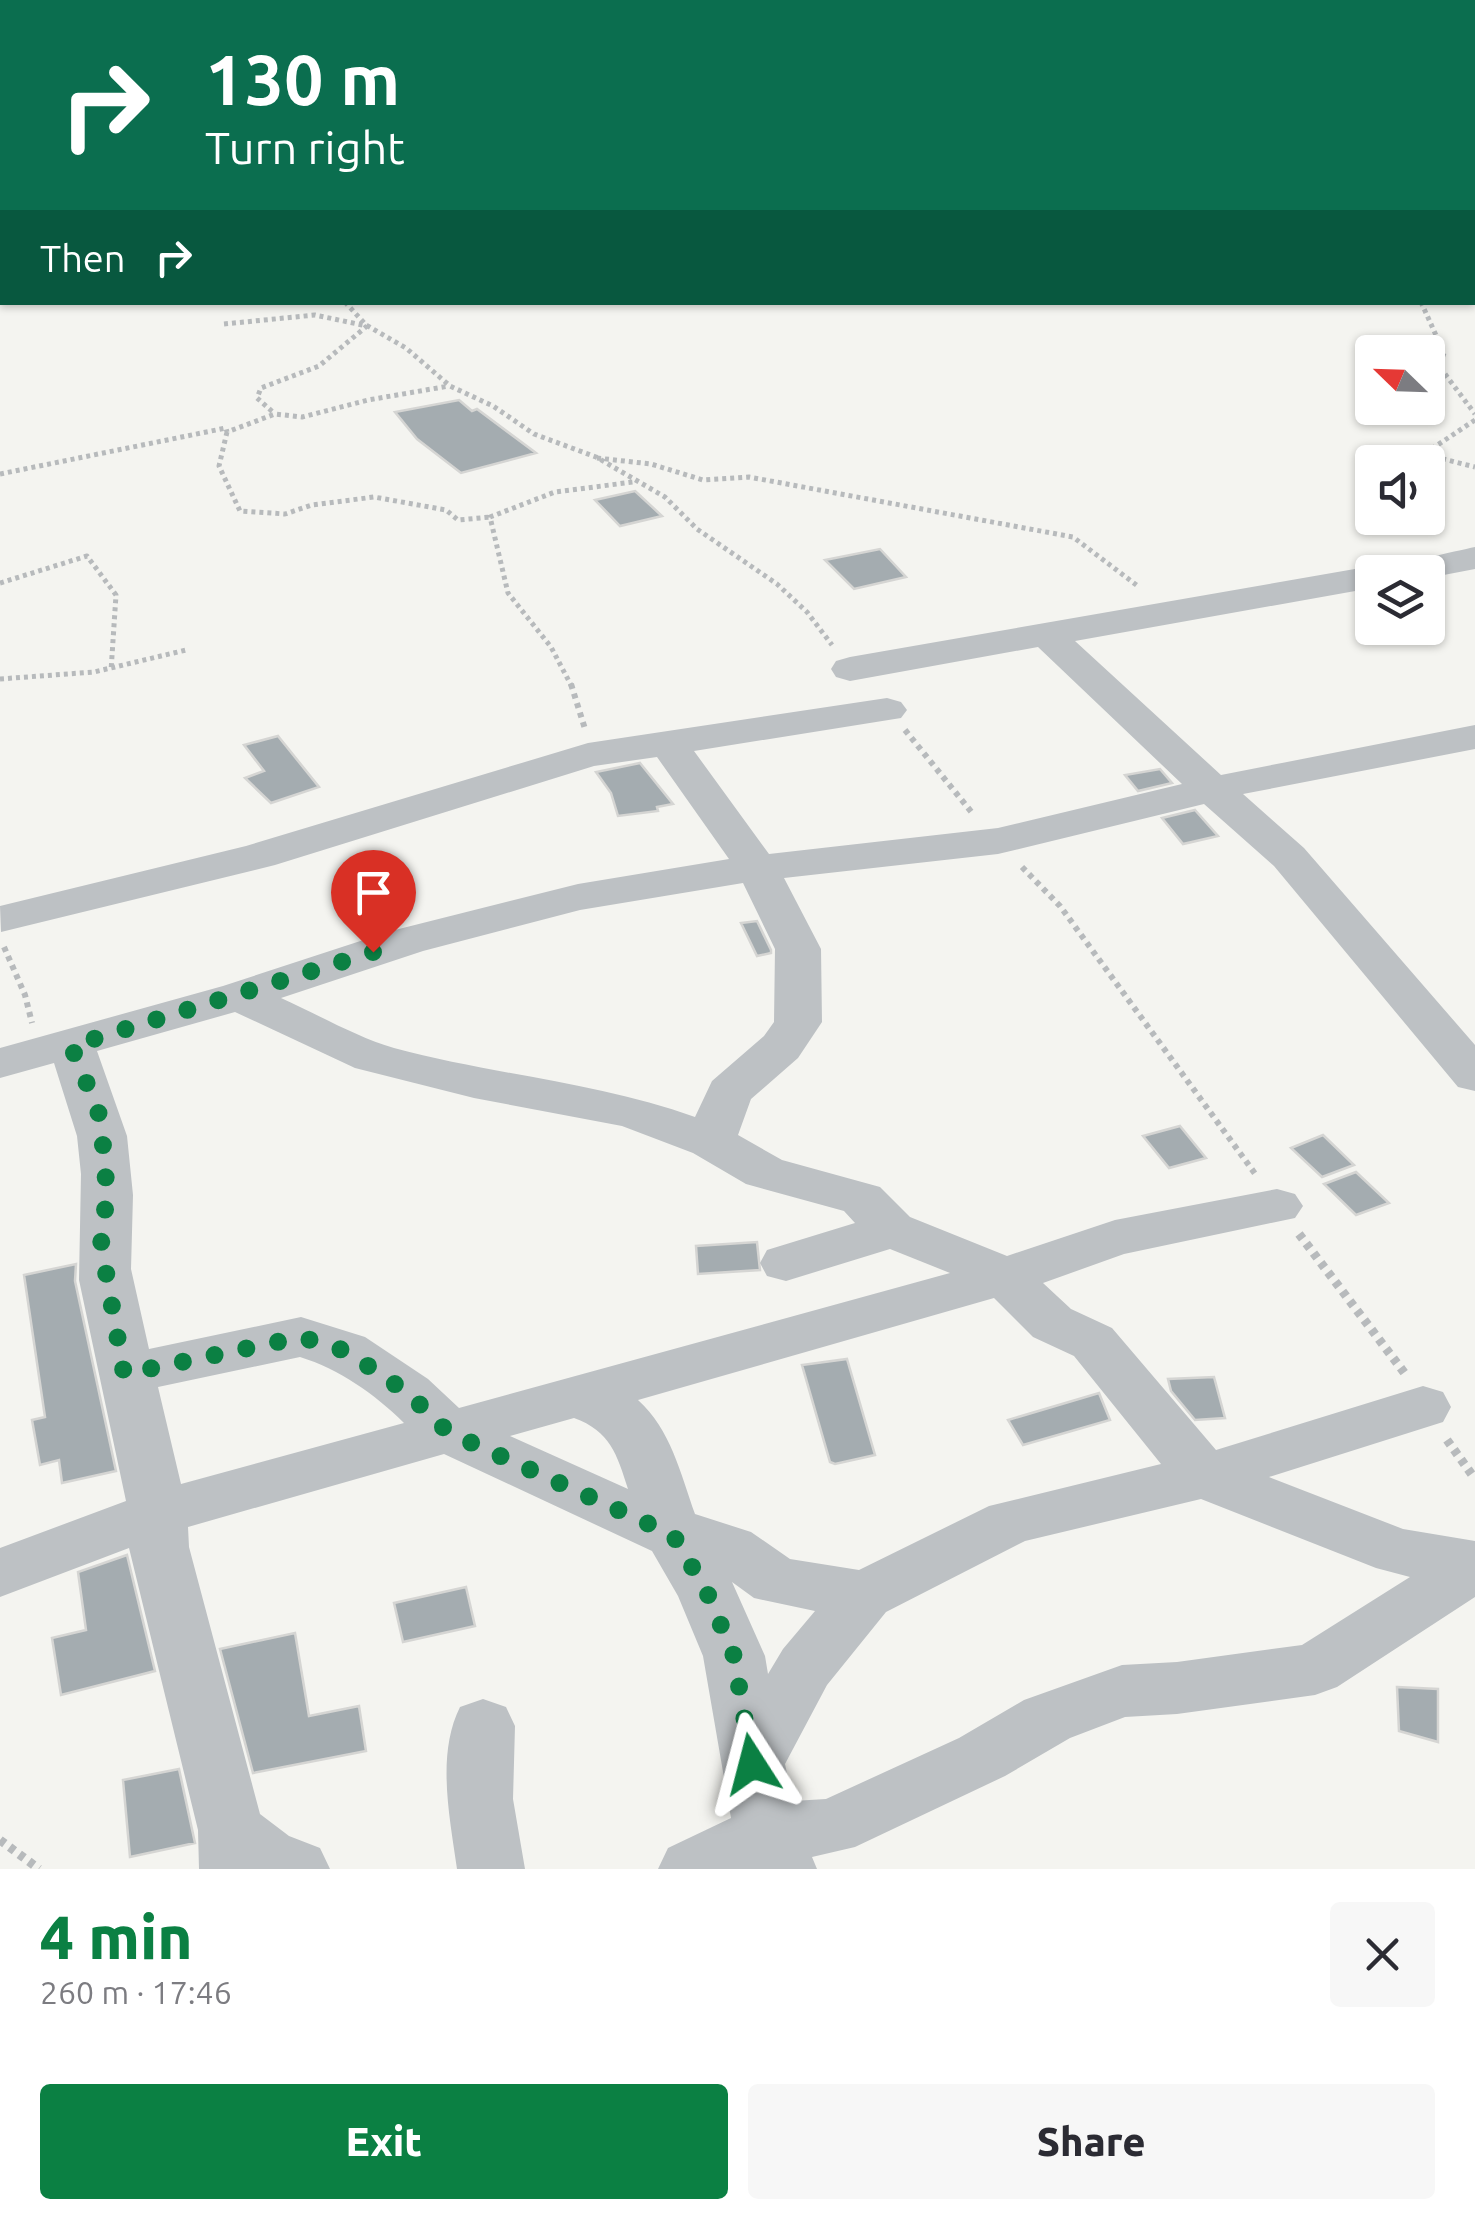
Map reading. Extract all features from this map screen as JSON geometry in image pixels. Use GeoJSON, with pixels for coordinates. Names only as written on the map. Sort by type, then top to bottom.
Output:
{"type":"FeatureCollection","features":[{"type":"Feature","properties":{"kind":"street"},"geometry":{"type":"LineString","coordinates":[[1445,563],[1475,558]]}},
{"type":"Feature","properties":{"kind":"street"},"geometry":{"type":"LineString","coordinates":[[850,668],[1355,580]]}},
{"type":"Feature","properties":{"kind":"street"},"geometry":{"type":"LineString","coordinates":[[1046,634],[1289,857],[1475,1076]]}},
{"type":"Feature","properties":{"kind":"street"},"geometry":{"type":"LineString","coordinates":[[2,919],[260,856],[588,755],[887,710]]}},
{"type":"Feature","properties":{"kind":"street"},"geometry":{"type":"LineString","coordinates":[[666,742],[756,868],[798,949],[798,1022],[781,1047],[730,1092],[711,1141]]}},
{"type":"Feature","properties":{"kind":"street"},"geometry":{"type":"LineString","coordinates":[[0,1063],[239,996],[406,941],[578,897],[756,868],[998,841],[1211,789],[1465,748]]}},
{"type":"Feature","properties":{"kind":"street"},"geometry":{"type":"LineString","coordinates":[[239,996],[372,1057],[474,1082],[632,1112],[711,1141],[764,1172],[862,1199],[892,1230],[1004,1277],[1052,1322],[1092,1342],[1204,1476],[1397,1551],[1475,1566]]}},
{"type":"Feature","properties":{"kind":"street"},"geometry":{"type":"LineString","coordinates":[[71,1046],[98,1110],[107,1193],[101,1244],[124,1374],[158,1513],[159,1547],[232,1849],[296,1869]]}},
{"type":"Feature","properties":{"kind":"street"},"geometry":{"type":"LineString","coordinates":[[0,1573],[158,1513],[1004,1277],[1114,1238],[1277,1206]]}},
{"type":"Feature","properties":{"kind":"street"},"geometry":{"type":"LineString","coordinates":[[786,1263],[892,1230]]}},
{"type":"Feature","properties":{"kind":"street"},"geometry":{"type":"LineString","coordinates":[[124,1374],[301,1337],[346,1351],[408,1393],[448,1432],[673,1535],[702,1538],[730,1548],[775,1582],[864,1595]]}},
{"type":"Feature","properties":{"kind":"street"},"geometry":{"type":"LineString","coordinates":[[574,1396],[612,1410],[638,1433],[673,1535],[706,1590],[734,1656],[752,1764],[775,1851]]}},
{"type":"Feature","properties":{"kind":"street"},"geometry":{"type":"LineString","coordinates":[[752,1764],[806,1666],[864,1595],[1005,1511],[1204,1476],[1424,1406]]}},
{"type":"Feature","properties":{"kind":"street"},"geometry":{"type":"LineString","coordinates":[[692,1869],[775,1851],[982,1757],[1047,1719],[1122,1690],[1176,1688],[1314,1668],[1475,1566]]}},
{"type":"Feature","properties":{"kind":"street"},"geometry":{"type":"LineString","coordinates":[[483,1726],[480,1799],[492,1869]]}},
{"type":"Feature","properties":{"kind":"path"},"geometry":{"type":"LineString","coordinates":[[1422,305],[1444,354],[1439,366],[1475,417],[1424,454],[1475,467]]}},
{"type":"Feature","properties":{"kind":"path"},"geometry":{"type":"LineString","coordinates":[[224,324],[287,314],[353,320],[367,326],[355,340],[317,364],[308,375],[261,388],[257,398],[276,414]]}},
{"type":"Feature","properties":{"kind":"path"},"geometry":{"type":"LineString","coordinates":[[227,432],[276,414],[302,416],[450,386]]}},
{"type":"Feature","properties":{"kind":"path"},"geometry":{"type":"LineString","coordinates":[[0,474],[115,448],[226,428],[227,432]]}},
{"type":"Feature","properties":{"kind":"path"},"geometry":{"type":"LineString","coordinates":[[227,432],[219,466],[240,511],[285,514],[312,505],[374,497],[446,510],[458,520],[490,517],[555,492],[636,481]]}},
{"type":"Feature","properties":{"kind":"path"},"geometry":{"type":"LineString","coordinates":[[596,458],[651,464],[703,480],[749,477],[1074,537],[1172,612]]}},
{"type":"Feature","properties":{"kind":"path"},"geometry":{"type":"LineString","coordinates":[[490,517],[496,532],[496,562],[508,594],[545,638],[572,680],[585,732],[619,751]]}},
{"type":"Feature","properties":{"kind":"path"},"geometry":{"type":"LineString","coordinates":[[0,583],[88,556],[116,595],[111,671]]}},
{"type":"Feature","properties":{"kind":"path"},"geometry":{"type":"LineString","coordinates":[[0,679],[29,680],[111,671],[186,650]]}},
{"type":"Feature","properties":{"kind":"path"},"geometry":{"type":"LineString","coordinates":[[2,919],[2,940],[14,978],[32,1009],[32,1026],[71,1046]]}},
{"type":"Feature","properties":{"kind":"path"},"geometry":{"type":"LineString","coordinates":[[0,1840],[39,1869]]}},
{"type":"Feature","properties":{"kind":"building"},"geometry":{"type":"Polygon","coordinates":[[[459,400],[536,453],[461,473],[417,439],[395,412],[459,400]]]}},
{"type":"Feature","properties":{"kind":"building"},"geometry":{"type":"Polygon","coordinates":[[[635,491],[662,516],[620,526],[595,500],[635,491]]]}},
{"type":"Feature","properties":{"kind":"building"},"geometry":{"type":"Polygon","coordinates":[[[880,549],[906,577],[854,589],[825,560],[880,549]]]}},
{"type":"Feature","properties":{"kind":"building"},"geometry":{"type":"Polygon","coordinates":[[[278,736],[319,787],[271,803],[245,778],[264,771],[244,745],[278,736]]]}},
{"type":"Feature","properties":{"kind":"building"},"geometry":{"type":"Polygon","coordinates":[[[640,763],[673,804],[657,807],[658,811],[618,816],[611,793],[596,772],[640,763]]]}},
{"type":"Feature","properties":{"kind":"building"},"geometry":{"type":"Polygon","coordinates":[[[1160,769],[1172,783],[1138,791],[1125,775],[1160,769]]]}},
{"type":"Feature","properties":{"kind":"building"},"geometry":{"type":"Polygon","coordinates":[[[1195,810],[1218,836],[1183,844],[1162,818],[1195,810]]]}},
{"type":"Feature","properties":{"kind":"building"},"geometry":{"type":"Polygon","coordinates":[[[757,921],[771,953],[757,956],[741,923],[757,921]]]}},
{"type":"Feature","properties":{"kind":"building"},"geometry":{"type":"Polygon","coordinates":[[[1180,1126],[1206,1158],[1169,1168],[1143,1136],[1180,1126]]]}},
{"type":"Feature","properties":{"kind":"building"},"geometry":{"type":"Polygon","coordinates":[[[1323,1135],[1354,1165],[1322,1177],[1291,1148],[1323,1135]]]}},
{"type":"Feature","properties":{"kind":"building"},"geometry":{"type":"Polygon","coordinates":[[[1356,1172],[1389,1203],[1356,1215],[1324,1184],[1356,1172]]]}},
{"type":"Feature","properties":{"kind":"building"},"geometry":{"type":"Polygon","coordinates":[[[757,1242],[760,1270],[698,1274],[696,1246],[757,1242]]]}},
{"type":"Feature","properties":{"kind":"building"},"geometry":{"type":"Polygon","coordinates":[[[76,1264],[75,1281],[116,1471],[62,1483],[59,1460],[40,1465],[32,1420],[45,1417],[24,1275],[76,1264]]]}},
{"type":"Feature","properties":{"kind":"building"},"geometry":{"type":"Polygon","coordinates":[[[847,1359],[875,1455],[835,1464],[830,1462],[802,1365],[847,1359]]]}},
{"type":"Feature","properties":{"kind":"building"},"geometry":{"type":"Polygon","coordinates":[[[1214,1377],[1225,1418],[1195,1420],[1171,1391],[1168,1379],[1214,1377]]]}},
{"type":"Feature","properties":{"kind":"building"},"geometry":{"type":"Polygon","coordinates":[[[1099,1393],[1110,1420],[1023,1445],[1008,1420],[1099,1393]]]}},
{"type":"Feature","properties":{"kind":"building"},"geometry":{"type":"Polygon","coordinates":[[[127,1555],[155,1671],[61,1695],[52,1638],[86,1630],[78,1572],[127,1555]]]}},
{"type":"Feature","properties":{"kind":"building"},"geometry":{"type":"Polygon","coordinates":[[[466,1587],[475,1626],[403,1642],[394,1603],[466,1587]]]}},
{"type":"Feature","properties":{"kind":"building"},"geometry":{"type":"Polygon","coordinates":[[[295,1633],[309,1716],[359,1706],[366,1751],[253,1773],[220,1649],[295,1633]]]}},
{"type":"Feature","properties":{"kind":"building"},"geometry":{"type":"Polygon","coordinates":[[[1397,1687],[1438,1689],[1438,1742],[1399,1731],[1397,1687]]]}},
{"type":"Feature","properties":{"kind":"building"},"geometry":{"type":"Polygon","coordinates":[[[179,1769],[195,1843],[130,1857],[123,1780],[179,1769]]]}},
{"type":"Feature","properties":{"kind":"route"},"geometry":{"type":"LineString","coordinates":[[373,952],[71,1046],[98,1110],[106,1158],[106,1223],[101,1244],[124,1374],[301,1337],[346,1351],[408,1393],[448,1432],[673,1535],[706,1590],[734,1656],[752,1764]]}}]}
